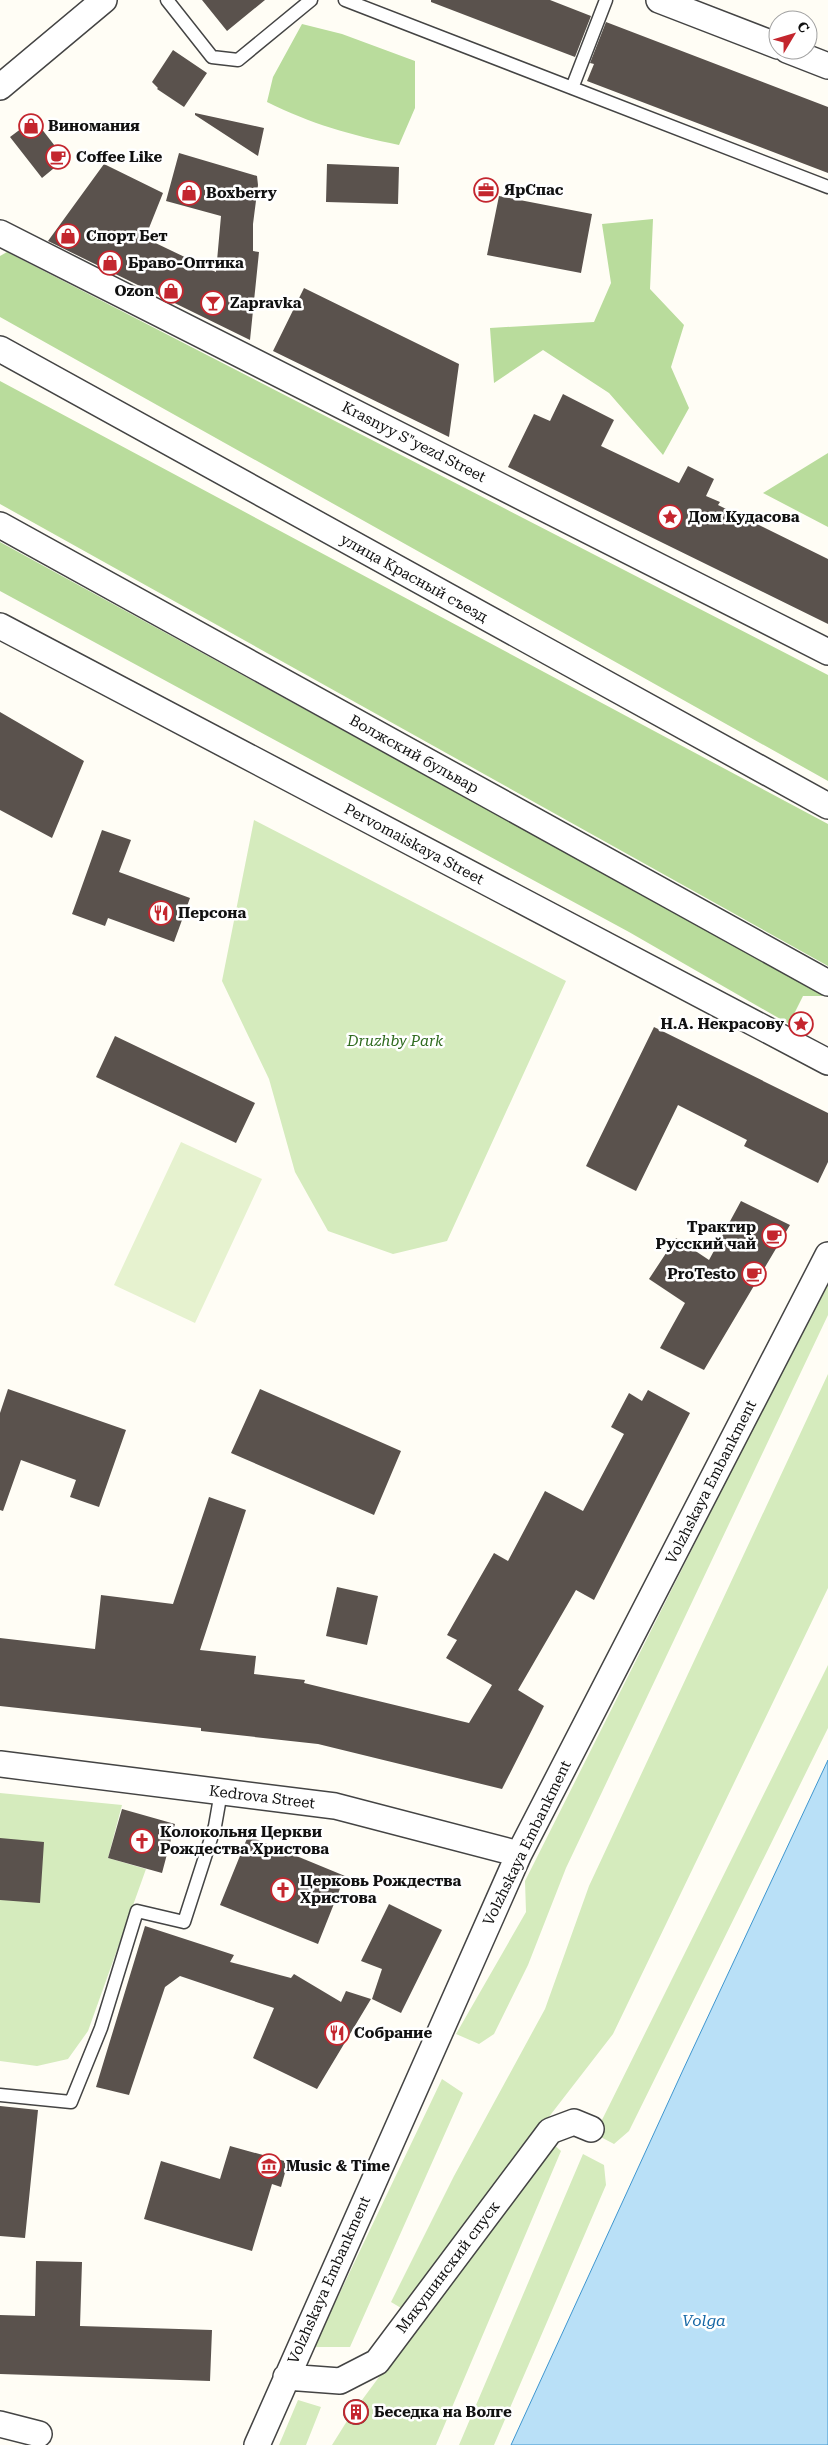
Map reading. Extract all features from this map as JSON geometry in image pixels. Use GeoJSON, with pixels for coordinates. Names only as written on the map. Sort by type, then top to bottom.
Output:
{"type":"FeatureCollection","features":[{"type":"Feature","properties":{"kind":"street"},"geometry":{"type":"LineString","coordinates":[[0,87],[104,0]]}},
{"type":"Feature","properties":{"kind":"street"},"geometry":{"type":"LineString","coordinates":[[659,0],[768,42]]}},
{"type":"Feature","properties":{"kind":"street"},"geometry":{"type":"LineString","coordinates":[[813,60],[828,66]]}},
{"type":"Feature","properties":{"kind":"street","name":"Krasnyy S\"yezd Street"},"geometry":{"type":"LineString","coordinates":[[0,233],[828,652]]}},
{"type":"Feature","properties":{"kind":"street","name":"улица Красный съезд"},"geometry":{"type":"LineString","coordinates":[[0,350],[828,806]]}},
{"type":"Feature","properties":{"kind":"street","name":"Волжский бульвар"},"geometry":{"type":"LineString","coordinates":[[0,525],[828,983]]}},
{"type":"Feature","properties":{"kind":"street","name":"Pervomaiskaya Street"},"geometry":{"type":"LineString","coordinates":[[0,626],[828,1062]]}},
{"type":"Feature","properties":{"kind":"street","name":"Volzhskaya Embankment"},"geometry":{"type":"LineString","coordinates":[[257,2445],[519,1854],[828,1255]]}},
{"type":"Feature","properties":{"kind":"street","name":"Kedrova Street"},"geometry":{"type":"LineString","coordinates":[[0,1764],[335,1806],[519,1854]]}},
{"type":"Feature","properties":{"kind":"street","name":"Мякушинский спуск"},"geometry":{"type":"LineString","coordinates":[[286,2377],[340,2381],[377,2362],[550,2131],[574,2122],[591,2129]]}},
{"type":"Feature","properties":{"kind":"street"},"geometry":{"type":"LineString","coordinates":[[0,2424],[39,2434]]}},
{"type":"Feature","properties":{"kind":"lane"},"geometry":{"type":"LineString","coordinates":[[167,0],[212,57],[238,60],[311,0]]}},
{"type":"Feature","properties":{"kind":"lane"},"geometry":{"type":"LineString","coordinates":[[345,0],[828,187]]}},
{"type":"Feature","properties":{"kind":"lane"},"geometry":{"type":"LineString","coordinates":[[572,88],[606,0]]}},
{"type":"Feature","properties":{"kind":"lane"},"geometry":{"type":"LineString","coordinates":[[0,2095],[70,2102],[101,2028],[136,1912],[184,1922],[215,1826],[221,1792]]}},
{"type":"Feature","properties":{"kind":"green space"},"geometry":{"type":"Polygon","coordinates":[[[302,24],[342,34],[415,61],[415,108],[399,145],[332,128],[299,117],[267,102],[273,77],[302,24]]]}},
{"type":"Feature","properties":{"kind":"green space"},"geometry":{"type":"Polygon","coordinates":[[[653,219],[650,289],[684,325],[671,367],[689,408],[663,455],[609,393],[543,350],[494,383],[490,328],[594,322],[611,283],[602,224],[653,219]]]}},
{"type":"Feature","properties":{"kind":"green space"},"geometry":{"type":"Polygon","coordinates":[[[7,252],[828,675],[828,781],[0,317],[0,256],[7,252]]]}},
{"type":"Feature","properties":{"kind":"green space"},"geometry":{"type":"Polygon","coordinates":[[[0,381],[828,824],[828,966],[0,504],[0,381]]]}},
{"type":"Feature","properties":{"kind":"green space"},"geometry":{"type":"Polygon","coordinates":[[[828,453],[828,527],[763,493],[828,453]]]}},
{"type":"Feature","properties":{"kind":"green space"},"geometry":{"type":"Polygon","coordinates":[[[0,542],[827,996],[803,996],[789,1024],[629,932],[0,591],[0,542]]]}},
{"type":"Feature","properties":{"kind":"green space","name":"Druzhby Park"},"geometry":{"type":"Polygon","coordinates":[[[254,820],[566,981],[447,1241],[393,1254],[328,1231],[295,1172],[269,1079],[222,981],[254,820]]]}},
{"type":"Feature","properties":{"kind":"green space"},"geometry":{"type":"Polygon","coordinates":[[[181,1142],[262,1179],[195,1323],[114,1285],[181,1142]]]}},
{"type":"Feature","properties":{"kind":"green space"},"geometry":{"type":"Polygon","coordinates":[[[828,1279],[828,1315],[566,1868],[528,1965],[494,2034],[479,2044],[456,2034],[526,1912],[525,1881],[828,1279]]]}},
{"type":"Feature","properties":{"kind":"green space"},"geometry":{"type":"Polygon","coordinates":[[[828,1374],[828,1588],[613,2034],[401,2308],[391,2302],[454,2176],[545,2009],[589,1886],[828,1374]]]}},
{"type":"Feature","properties":{"kind":"green space"},"geometry":{"type":"Polygon","coordinates":[[[828,1665],[828,1728],[629,2131],[614,2144],[595,2134],[828,1665]]]}},
{"type":"Feature","properties":{"kind":"green space"},"geometry":{"type":"Polygon","coordinates":[[[0,1793],[122,1805],[108,1858],[146,1869],[88,2031],[68,2059],[37,2066],[0,2061],[0,1793]]]}},
{"type":"Feature","properties":{"kind":"green space"},"geometry":{"type":"Polygon","coordinates":[[[442,2079],[463,2093],[350,2347],[314,2347],[442,2079]]]}},
{"type":"Feature","properties":{"kind":"green space"},"geometry":{"type":"Polygon","coordinates":[[[552,2143],[561,2151],[436,2445],[332,2445],[347,2421],[355,2425],[366,2420],[369,2408],[362,2400],[552,2143]]]}},
{"type":"Feature","properties":{"kind":"green space"},"geometry":{"type":"Polygon","coordinates":[[[583,2154],[604,2165],[606,2185],[494,2445],[459,2445],[583,2154]]]}},
{"type":"Feature","properties":{"kind":"green space"},"geometry":{"type":"Polygon","coordinates":[[[298,2400],[321,2407],[306,2445],[279,2445],[298,2400]]]}},
{"type":"Feature","properties":{"kind":"water","name":"Volga"},"geometry":{"type":"Polygon","coordinates":[[[828,1760],[828,2445],[511,2445],[683,2070],[828,1760]]]}},
{"type":"Feature","properties":{"kind":"building"},"geometry":{"type":"Polygon","coordinates":[[[202,0],[265,0],[227,31],[202,0]]]}},
{"type":"Feature","properties":{"kind":"building"},"geometry":{"type":"Polygon","coordinates":[[[431,0],[550,0],[591,16],[575,57],[431,2],[431,0]]]}},
{"type":"Feature","properties":{"kind":"building"},"geometry":{"type":"Polygon","coordinates":[[[606,22],[828,107],[828,173],[587,81],[594,64],[590,63],[606,22]]]}},
{"type":"Feature","properties":{"kind":"building"},"geometry":{"type":"Polygon","coordinates":[[[173,50],[207,73],[184,107],[157,89],[152,82],[173,50]]]}},
{"type":"Feature","properties":{"kind":"building"},"geometry":{"type":"Polygon","coordinates":[[[195,113],[264,128],[258,156],[195,115],[195,113]]]}},
{"type":"Feature","properties":{"kind":"building"},"geometry":{"type":"Polygon","coordinates":[[[34,119],[65,159],[42,178],[10,137],[34,119]]]}},
{"type":"Feature","properties":{"kind":"building"},"geometry":{"type":"Polygon","coordinates":[[[179,153],[257,176],[253,251],[259,252],[250,340],[48,241],[104,164],[163,193],[145,238],[216,272],[221,216],[166,201],[179,153]]]}},
{"type":"Feature","properties":{"kind":"building"},"geometry":{"type":"Polygon","coordinates":[[[327,164],[399,167],[398,204],[326,202],[327,164]]]}},
{"type":"Feature","properties":{"kind":"building"},"geometry":{"type":"Polygon","coordinates":[[[499,196],[592,214],[581,273],[487,255],[499,196]]]}},
{"type":"Feature","properties":{"kind":"building"},"geometry":{"type":"Polygon","coordinates":[[[304,288],[459,364],[449,437],[273,351],[304,288]]]}},
{"type":"Feature","properties":{"kind":"building"},"geometry":{"type":"Polygon","coordinates":[[[563,394],[614,420],[601,446],[679,483],[688,466],[714,479],[706,496],[720,502],[718,505],[828,559],[828,624],[508,467],[534,414],[550,421],[563,394]]]}},
{"type":"Feature","properties":{"kind":"building"},"geometry":{"type":"Polygon","coordinates":[[[0,712],[84,761],[52,838],[0,810],[0,712]]]}},
{"type":"Feature","properties":{"kind":"building"},"geometry":{"type":"Polygon","coordinates":[[[102,830],[131,840],[119,872],[190,898],[174,942],[108,918],[105,926],[72,914],[102,830]]]}},
{"type":"Feature","properties":{"kind":"building"},"geometry":{"type":"Polygon","coordinates":[[[654,1027],[828,1113],[828,1162],[818,1183],[744,1146],[747,1140],[678,1105],[636,1191],[586,1166],[654,1027]]]}},
{"type":"Feature","properties":{"kind":"building"},"geometry":{"type":"Polygon","coordinates":[[[115,1036],[255,1103],[236,1143],[96,1077],[115,1036]]]}},
{"type":"Feature","properties":{"kind":"building"},"geometry":{"type":"Polygon","coordinates":[[[741,1201],[790,1225],[704,1370],[660,1348],[685,1303],[649,1279],[676,1238],[709,1260],[741,1201]]]}},
{"type":"Feature","properties":{"kind":"building"},"geometry":{"type":"Polygon","coordinates":[[[8,1389],[126,1430],[99,1507],[70,1497],[76,1480],[21,1460],[3,1511],[0,1510],[0,1413],[8,1389]]]}},
{"type":"Feature","properties":{"kind":"building"},"geometry":{"type":"Polygon","coordinates":[[[260,1389],[401,1451],[374,1515],[231,1453],[260,1389]]]}},
{"type":"Feature","properties":{"kind":"building"},"geometry":{"type":"Polygon","coordinates":[[[648,1390],[690,1413],[594,1600],[576,1590],[518,1690],[544,1706],[502,1789],[318,1744],[201,1731],[201,1728],[0,1706],[0,1638],[95,1649],[101,1595],[173,1604],[209,1497],[246,1510],[200,1650],[256,1656],[254,1674],[305,1680],[304,1683],[469,1723],[492,1685],[446,1658],[457,1640],[447,1635],[494,1553],[508,1561],[545,1491],[583,1511],[624,1434],[611,1427],[629,1393],[642,1401],[648,1390]]]}},
{"type":"Feature","properties":{"kind":"building"},"geometry":{"type":"Polygon","coordinates":[[[337,1587],[378,1596],[367,1645],[326,1636],[337,1587]]]}},
{"type":"Feature","properties":{"kind":"building","name":"Колокольня Церкви Рождества Христова"},"geometry":{"type":"Polygon","coordinates":[[[122,1809],[175,1824],[162,1873],[108,1858],[122,1809]]]}},
{"type":"Feature","properties":{"kind":"building","name":"Церковь Рождества Христова"},"geometry":{"type":"Polygon","coordinates":[[[248,1836],[345,1876],[318,1944],[220,1905],[248,1836]]]}},
{"type":"Feature","properties":{"kind":"building"},"geometry":{"type":"Polygon","coordinates":[[[0,1838],[44,1842],[40,1903],[0,1900],[0,1838]]]}},
{"type":"Feature","properties":{"kind":"building"},"geometry":{"type":"Polygon","coordinates":[[[389,1904],[442,1930],[401,2013],[372,1999],[382,1969],[361,1961],[389,1904]]]}},
{"type":"Feature","properties":{"kind":"building"},"geometry":{"type":"Polygon","coordinates":[[[145,1926],[234,1955],[230,1962],[291,1978],[294,1974],[341,2002],[346,1991],[371,1999],[317,2089],[253,2058],[274,2008],[180,1976],[165,1987],[129,2095],[96,2087],[145,1926]]]}},
{"type":"Feature","properties":{"kind":"building"},"geometry":{"type":"Polygon","coordinates":[[[0,2106],[38,2110],[25,2238],[0,2236],[0,2106]]]}},
{"type":"Feature","properties":{"kind":"building"},"geometry":{"type":"Polygon","coordinates":[[[230,2146],[288,2162],[281,2187],[272,2184],[252,2251],[144,2219],[161,2161],[220,2179],[230,2146]]]}},
{"type":"Feature","properties":{"kind":"building"},"geometry":{"type":"Polygon","coordinates":[[[36,2261],[82,2262],[80,2326],[212,2330],[210,2381],[0,2374],[0,2315],[35,2316],[36,2261]]]}},
{"type":"Feature","properties":{"kind":"building","name":"Беседка на Волге"},"geometry":{"type":"Polygon","coordinates":[[[356,2399],[365,2403],[369,2412],[365,2421],[356,2425],[347,2421],[343,2412],[347,2403],[356,2399]]]}},
{"type":"Feature","properties":{"kind":"place","name":"Виномания"},"geometry":{"type":"Point","coordinates":[31,126]}},
{"type":"Feature","properties":{"kind":"place","name":"Coffee Like"},"geometry":{"type":"Point","coordinates":[58,157]}},
{"type":"Feature","properties":{"kind":"place","name":"ЯрСпас"},"geometry":{"type":"Point","coordinates":[486,190]}},
{"type":"Feature","properties":{"kind":"place","name":"Boxberry"},"geometry":{"type":"Point","coordinates":[189,193]}},
{"type":"Feature","properties":{"kind":"place","name":"Спорт Бет"},"geometry":{"type":"Point","coordinates":[68,236]}},
{"type":"Feature","properties":{"kind":"place","name":"Браво-Оптика"},"geometry":{"type":"Point","coordinates":[110,263]}},
{"type":"Feature","properties":{"kind":"place","name":"Ozon"},"geometry":{"type":"Point","coordinates":[171,291]}},
{"type":"Feature","properties":{"kind":"place","name":"Zapravka"},"geometry":{"type":"Point","coordinates":[213,303]}},
{"type":"Feature","properties":{"kind":"place","name":"Дом Кудасова"},"geometry":{"type":"Point","coordinates":[670,517]}},
{"type":"Feature","properties":{"kind":"place","name":"Персона"},"geometry":{"type":"Point","coordinates":[161,913]}},
{"type":"Feature","properties":{"kind":"place","name":"Н.А. Некрасову"},"geometry":{"type":"Point","coordinates":[801,1024]}},
{"type":"Feature","properties":{"kind":"place","name":"Трактир Русский чай"},"geometry":{"type":"Point","coordinates":[774,1236]}},
{"type":"Feature","properties":{"kind":"place","name":"ProTesto"},"geometry":{"type":"Point","coordinates":[754,1274]}},
{"type":"Feature","properties":{"kind":"place","name":"Колокольня Церкви Рождества Христова"},"geometry":{"type":"Point","coordinates":[142,1841]}},
{"type":"Feature","properties":{"kind":"place","name":"Церковь Рождества Христова"},"geometry":{"type":"Point","coordinates":[283,1890]}},
{"type":"Feature","properties":{"kind":"place","name":"Собрание"},"geometry":{"type":"Point","coordinates":[337,2033]}},
{"type":"Feature","properties":{"kind":"place","name":"Music & Time"},"geometry":{"type":"Point","coordinates":[269,2166]}},
{"type":"Feature","properties":{"kind":"place","name":"Беседка на Волге"},"geometry":{"type":"Point","coordinates":[356,2412]}}]}
